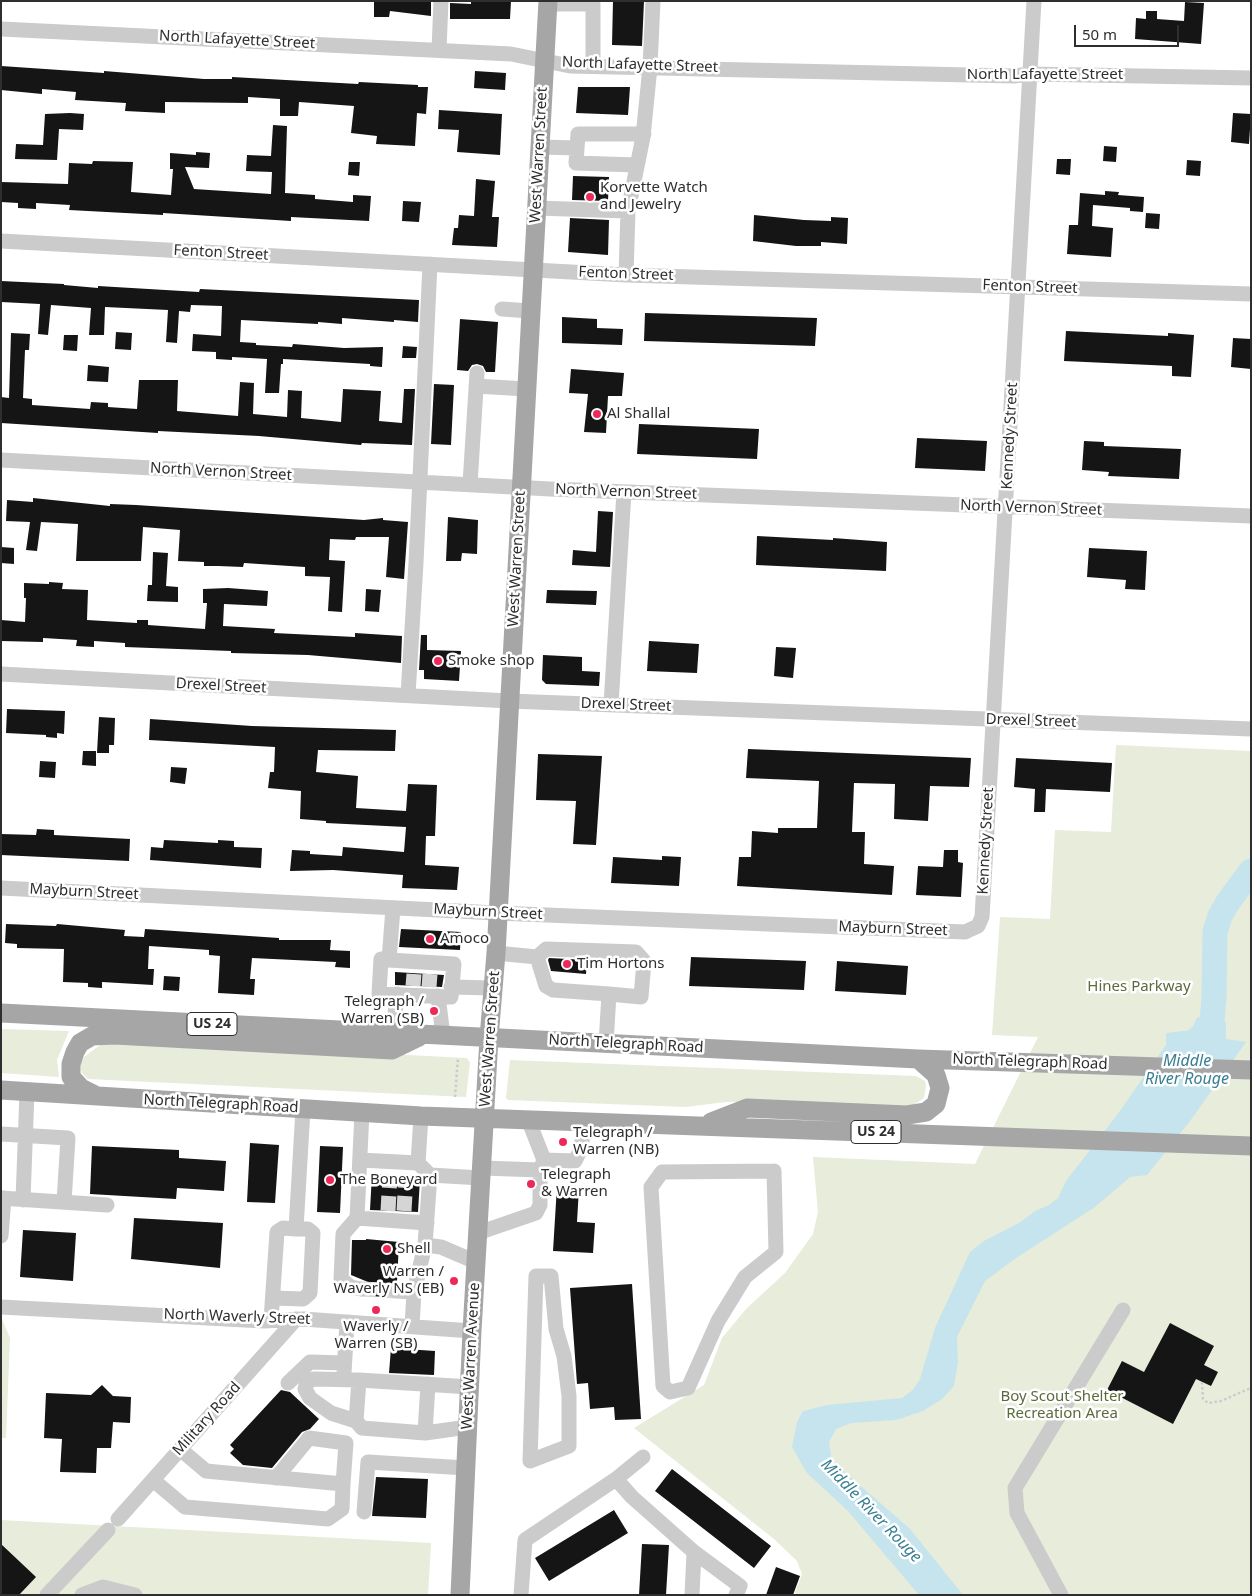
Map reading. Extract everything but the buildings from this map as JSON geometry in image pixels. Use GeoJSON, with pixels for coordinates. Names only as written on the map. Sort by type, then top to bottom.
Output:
{"type":"FeatureCollection","features":[{"type":"Feature","properties":{"kind":"main road","name":"West Warren Street"},"geometry":{"type":"LineString","coordinates":[[485,1118],[492,988],[496,953],[548,2]]}},
{"type":"Feature","properties":{"kind":"main road","name":"North Telegraph Road"},"geometry":{"type":"LineString","coordinates":[[1,1013],[422,1036],[918,1059],[1251,1070]]}},
{"type":"Feature","properties":{"kind":"main road"},"geometry":{"type":"LineString","coordinates":[[100,1097],[81,1088],[71,1077],[70,1064],[75,1052],[80,1043],[92,1036],[115,1034],[392,1050],[422,1036]]}},
{"type":"Feature","properties":{"kind":"main road"},"geometry":{"type":"LineString","coordinates":[[703,1126],[747,1108],[907,1115],[926,1112],[936,1104],[940,1088],[936,1076],[918,1059]]}},
{"type":"Feature","properties":{"kind":"main road","name":"North Telegraph Road"},"geometry":{"type":"LineString","coordinates":[[1,1090],[421,1116],[1251,1146]]}},
{"type":"Feature","properties":{"kind":"main road","name":"West Warren Avenue"},"geometry":{"type":"LineString","coordinates":[[460,1595],[472,1330],[485,1118]]}},
{"type":"Feature","properties":{"kind":"street"},"geometry":{"type":"LineString","coordinates":[[439,50],[441,1]]}},
{"type":"Feature","properties":{"kind":"street"},"geometry":{"type":"LineString","coordinates":[[626,275],[628,211],[644,134],[653,1]]}},
{"type":"Feature","properties":{"kind":"street","name":"Kennedy Street"},"geometry":{"type":"LineString","coordinates":[[974,928],[982,917],[1034,1]]}},
{"type":"Feature","properties":{"kind":"street"},"geometry":{"type":"LineString","coordinates":[[548,2],[593,3],[593,66]]}},
{"type":"Feature","properties":{"kind":"street","name":"North Lafayette Street"},"geometry":{"type":"LineString","coordinates":[[1,29],[511,54],[570,66],[1014,76],[1030,74],[1251,78]]}},
{"type":"Feature","properties":{"kind":"street"},"geometry":{"type":"LineString","coordinates":[[637,165],[576,163],[578,134],[644,134]]}},
{"type":"Feature","properties":{"kind":"street"},"geometry":{"type":"LineString","coordinates":[[540,147],[577,148]]}},
{"type":"Feature","properties":{"kind":"street"},"geometry":{"type":"LineString","coordinates":[[536,208],[628,211]]}},
{"type":"Feature","properties":{"kind":"street","name":"Fenton Street"},"geometry":{"type":"LineString","coordinates":[[1,241],[626,275],[1251,294]]}},
{"type":"Feature","properties":{"kind":"street"},"geometry":{"type":"LineString","coordinates":[[408,695],[430,264]]}},
{"type":"Feature","properties":{"kind":"street"},"geometry":{"type":"LineString","coordinates":[[502,310],[530,310]]}},
{"type":"Feature","properties":{"kind":"street"},"geometry":{"type":"LineString","coordinates":[[470,484],[476,379],[526,389]]}},
{"type":"Feature","properties":{"kind":"street","name":"North Vernon Street"},"geometry":{"type":"LineString","coordinates":[[1,460],[624,492],[1251,516]]}},
{"type":"Feature","properties":{"kind":"street"},"geometry":{"type":"LineString","coordinates":[[611,705],[624,492]]}},
{"type":"Feature","properties":{"kind":"street","name":"Drexel Street"},"geometry":{"type":"LineString","coordinates":[[1,674],[509,701],[1251,729]]}},
{"type":"Feature","properties":{"kind":"street","name":"Mayburn Street"},"geometry":{"type":"LineString","coordinates":[[1,888],[497,913],[965,932],[974,928]]}},
{"type":"Feature","properties":{"kind":"street"},"geometry":{"type":"LineString","coordinates":[[389,960],[393,908]]}},
{"type":"Feature","properties":{"kind":"street"},"geometry":{"type":"LineString","coordinates":[[496,953],[537,957],[546,949],[636,952],[644,960],[641,997],[553,990],[546,986],[537,957]]}},
{"type":"Feature","properties":{"kind":"street"},"geometry":{"type":"LineString","coordinates":[[414,979],[397,994],[379,994],[381,959],[389,960],[414,979],[431,983],[451,997],[454,964],[431,983]]}},
{"type":"Feature","properties":{"kind":"street"},"geometry":{"type":"LineString","coordinates":[[414,979],[431,983]]}},
{"type":"Feature","properties":{"kind":"street"},"geometry":{"type":"LineString","coordinates":[[431,983],[443,1036]]}},
{"type":"Feature","properties":{"kind":"street"},"geometry":{"type":"LineString","coordinates":[[452,987],[492,988]]}},
{"type":"Feature","properties":{"kind":"street"},"geometry":{"type":"LineString","coordinates":[[393,1034],[397,994]]}},
{"type":"Feature","properties":{"kind":"street"},"geometry":{"type":"LineString","coordinates":[[606,1044],[609,994]]}},
{"type":"Feature","properties":{"kind":"street"},"geometry":{"type":"LineString","coordinates":[[23,1200],[27,1092]]}},
{"type":"Feature","properties":{"kind":"street"},"geometry":{"type":"LineString","coordinates":[[296,1229],[303,1109]]}},
{"type":"Feature","properties":{"kind":"street"},"geometry":{"type":"LineString","coordinates":[[362,1112],[357,1218],[343,1234],[341,1279],[351,1288],[362,1290]]}},
{"type":"Feature","properties":{"kind":"street"},"geometry":{"type":"LineString","coordinates":[[411,1167],[421,1116]]}},
{"type":"Feature","properties":{"kind":"street"},"geometry":{"type":"LineString","coordinates":[[478,1233],[536,1213],[540,1206],[542,1165],[528,1119]]}},
{"type":"Feature","properties":{"kind":"street"},"geometry":{"type":"LineString","coordinates":[[360,1160],[391,1168],[411,1167],[430,1175],[482,1173],[575,1161],[580,1151],[586,1121]]}},
{"type":"Feature","properties":{"kind":"street"},"geometry":{"type":"LineString","coordinates":[[1,1134],[68,1138],[64,1202]]}},
{"type":"Feature","properties":{"kind":"street"},"geometry":{"type":"LineString","coordinates":[[774,1171],[776,1252],[745,1277],[718,1321],[688,1388],[670,1392],[663,1386],[651,1187],[662,1172],[774,1171]]}},
{"type":"Feature","properties":{"kind":"street"},"geometry":{"type":"LineString","coordinates":[[412,1326],[414,1292],[425,1245],[430,1175]]}},
{"type":"Feature","properties":{"kind":"street"},"geometry":{"type":"LineString","coordinates":[[1,1236],[3,1198],[107,1205]]}},
{"type":"Feature","properties":{"kind":"street"},"geometry":{"type":"LineString","coordinates":[[357,1218],[387,1215],[404,1216],[427,1223]]}},
{"type":"Feature","properties":{"kind":"street"},"geometry":{"type":"LineString","coordinates":[[271,1320],[272,1298],[277,1232],[283,1228],[308,1229],[314,1233],[310,1293],[303,1299],[272,1298]]}},
{"type":"Feature","properties":{"kind":"street"},"geometry":{"type":"LineString","coordinates":[[425,1245],[441,1247],[476,1262]]}},
{"type":"Feature","properties":{"kind":"street"},"geometry":{"type":"LineString","coordinates":[[536,1276],[551,1276],[556,1329],[564,1356],[569,1396],[569,1446],[530,1461],[536,1276]]}},
{"type":"Feature","properties":{"kind":"street"},"geometry":{"type":"LineString","coordinates":[[396,1291],[414,1292]]}},
{"type":"Feature","properties":{"kind":"street","name":"North Waverly Street"},"geometry":{"type":"LineString","coordinates":[[1,1307],[271,1320],[296,1319],[472,1330]]}},
{"type":"Feature","properties":{"kind":"street"},"geometry":{"type":"LineString","coordinates":[[1061,1595],[1017,1513],[1015,1488],[1123,1310]]}},
{"type":"Feature","properties":{"kind":"street","name":"Military Road"},"geometry":{"type":"LineString","coordinates":[[47,1595],[153,1480],[296,1319]]}},
{"type":"Feature","properties":{"kind":"street"},"geometry":{"type":"LineString","coordinates":[[343,1379],[347,1322]]}},
{"type":"Feature","properties":{"kind":"street"},"geometry":{"type":"LineString","coordinates":[[288,1383],[310,1362],[344,1363]]}},
{"type":"Feature","properties":{"kind":"street"},"geometry":{"type":"LineString","coordinates":[[468,1427],[425,1433],[362,1428],[356,1421],[331,1413],[310,1398],[305,1389],[307,1382],[314,1379],[470,1387]]}},
{"type":"Feature","properties":{"kind":"street"},"geometry":{"type":"LineString","coordinates":[[356,1421],[359,1380]]}},
{"type":"Feature","properties":{"kind":"street"},"geometry":{"type":"LineString","coordinates":[[425,1433],[428,1384]]}},
{"type":"Feature","properties":{"kind":"street"},"geometry":{"type":"LineString","coordinates":[[153,1480],[185,1507],[328,1519],[342,1509],[346,1443],[309,1438],[276,1478]]}},
{"type":"Feature","properties":{"kind":"street"},"geometry":{"type":"LineString","coordinates":[[180,1449],[206,1471],[343,1484]]}},
{"type":"Feature","properties":{"kind":"street"},"geometry":{"type":"LineString","coordinates":[[521,1595],[525,1540],[616,1479],[643,1457]]}},
{"type":"Feature","properties":{"kind":"street"},"geometry":{"type":"LineString","coordinates":[[364,1512],[368,1462],[466,1468]]}},
{"type":"Feature","properties":{"kind":"street"},"geometry":{"type":"LineString","coordinates":[[616,1479],[632,1497],[694,1552],[740,1586],[736,1595]]}},
{"type":"Feature","properties":{"kind":"street"},"geometry":{"type":"LineString","coordinates":[[692,1595],[694,1552]]}},
{"type":"Feature","properties":{"kind":"street"},"geometry":{"type":"LineString","coordinates":[[62,1580],[81,1595],[103,1587],[135,1595]]}},
{"type":"Feature","properties":{"kind":"path"},"geometry":{"type":"LineString","coordinates":[[454,1097],[458,1058]]}},
{"type":"Feature","properties":{"kind":"path"},"geometry":{"type":"LineString","coordinates":[[1202,1382],[1202,1399],[1208,1403],[1221,1401],[1251,1388]]}},
{"type":"Feature","properties":{"kind":"green space","name":"Boy Scout Shelter Recreation Area"},"geometry":{"type":"Polygon","coordinates":[[[1116,745],[1251,751],[1251,1595],[794,1595],[802,1574],[797,1561],[774,1539],[634,1428],[704,1385],[722,1338],[747,1308],[785,1273],[813,1234],[818,1212],[813,1157],[975,1164],[1038,1037],[992,1035],[1000,917],[1050,919],[1055,830],[1111,832],[1116,745]]]}},
{"type":"Feature","properties":{"kind":"green space"},"geometry":{"type":"Polygon","coordinates":[[[1,1029],[69,1031],[57,1060],[59,1077],[1,1073],[1,1029]]]}},
{"type":"Feature","properties":{"kind":"green space"},"geometry":{"type":"Polygon","coordinates":[[[128,1041],[467,1058],[470,1063],[466,1097],[88,1079],[82,1073],[80,1065],[84,1057],[96,1048],[106,1042],[128,1041]]]}},
{"type":"Feature","properties":{"kind":"green space"},"geometry":{"type":"Polygon","coordinates":[[[510,1060],[916,1076],[925,1081],[926,1086],[924,1098],[909,1108],[759,1102],[726,1102],[685,1107],[508,1100],[506,1098],[510,1060]]]}},
{"type":"Feature","properties":{"kind":"green space"},"geometry":{"type":"Polygon","coordinates":[[[1,1317],[10,1338],[6,1438],[1,1438],[1,1317]]]}},
{"type":"Feature","properties":{"kind":"green space"},"geometry":{"type":"Polygon","coordinates":[[[1,1520],[431,1543],[428,1595],[1,1595],[1,1520]]]}},
{"type":"Feature","properties":{"kind":"water","name":"Middle River Rouge"},"geometry":{"type":"Polygon","coordinates":[[[1197,1017],[1226,1022],[1226,1039],[1246,1042],[1190,1121],[1147,1175],[1130,1177],[1095,1207],[1016,1258],[985,1281],[957,1337],[958,1362],[954,1386],[942,1399],[923,1411],[896,1420],[851,1423],[836,1429],[829,1442],[832,1461],[910,1529],[963,1595],[919,1595],[848,1511],[807,1473],[792,1447],[797,1422],[803,1411],[827,1405],[902,1398],[913,1390],[920,1379],[935,1328],[970,1252],[984,1241],[1019,1223],[1058,1198],[1066,1181],[1117,1115],[1166,1045],[1166,1033],[1192,1030],[1197,1017]]]}},
{"type":"Feature","properties":{"kind":"waterway","name":"Middle River Rouge"},"geometry":{"type":"LineString","coordinates":[[1191,1045],[1208,1029],[1212,1022],[1215,932],[1220,916],[1251,871]]}},
{"type":"Feature","properties":{"kind":"tunnel"},"geometry":{"type":"LineString","coordinates":[[413,986],[414,974]]}},
{"type":"Feature","properties":{"kind":"tunnel"},"geometry":{"type":"LineString","coordinates":[[429,987],[430,974]]}},
{"type":"Feature","properties":{"kind":"tunnel"},"geometry":{"type":"LineString","coordinates":[[388,1211],[390,1175]]}},
{"type":"Feature","properties":{"kind":"tunnel"},"geometry":{"type":"LineString","coordinates":[[404,1211],[406,1176]]}},
{"type":"Feature","properties":{"kind":"tunnel"},"geometry":{"type":"LineString","coordinates":[[361,1289],[396,1291]]}},
{"type":"Feature","properties":{"kind":"place","name":"Korvette Watch and Jewelry"},"geometry":{"type":"Point","coordinates":[590,197]}},
{"type":"Feature","properties":{"kind":"place","name":"Al Shallal"},"geometry":{"type":"Point","coordinates":[597,414]}},
{"type":"Feature","properties":{"kind":"place","name":"Smoke shop"},"geometry":{"type":"Point","coordinates":[438,661]}},
{"type":"Feature","properties":{"kind":"place","name":"Amoco"},"geometry":{"type":"Point","coordinates":[430,939]}},
{"type":"Feature","properties":{"kind":"place","name":"Tim Hortons"},"geometry":{"type":"Point","coordinates":[567,964]}},
{"type":"Feature","properties":{"kind":"place","name":"Telegraph / Warren (SB)"},"geometry":{"type":"Point","coordinates":[434,1011]}},
{"type":"Feature","properties":{"kind":"place","name":"Telegraph / Warren (NB)"},"geometry":{"type":"Point","coordinates":[563,1142]}},
{"type":"Feature","properties":{"kind":"place","name":"The Boneyard"},"geometry":{"type":"Point","coordinates":[330,1180]}},
{"type":"Feature","properties":{"kind":"place","name":"Telegraph & Warren"},"geometry":{"type":"Point","coordinates":[531,1184]}},
{"type":"Feature","properties":{"kind":"place","name":"Shell"},"geometry":{"type":"Point","coordinates":[387,1249]}},
{"type":"Feature","properties":{"kind":"place","name":"Warren / Waverly NS (EB)"},"geometry":{"type":"Point","coordinates":[454,1281]}},
{"type":"Feature","properties":{"kind":"place","name":"Waverly / Warren (SB)"},"geometry":{"type":"Point","coordinates":[376,1310]}},
{"type":"Feature","properties":{"kind":"park label","name":"Hines Parkway"},"geometry":{"type":"Point","coordinates":[1139,987]}}]}
